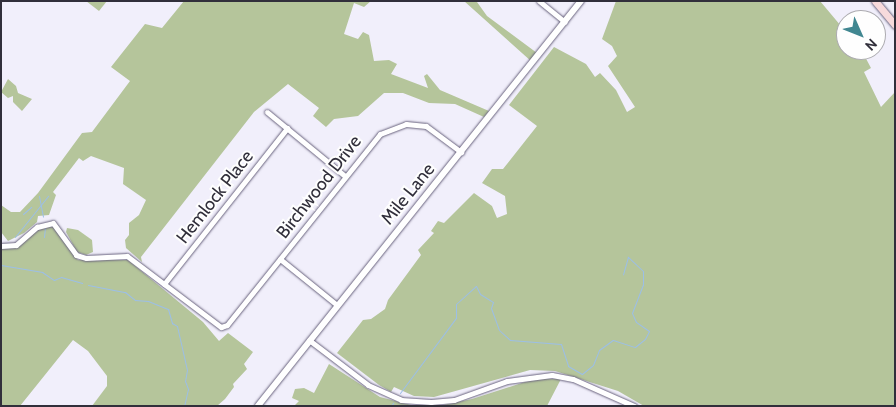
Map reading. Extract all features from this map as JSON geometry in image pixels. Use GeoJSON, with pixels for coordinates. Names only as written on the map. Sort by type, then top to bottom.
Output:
{"type":"FeatureCollection","features":[{"type":"Feature","properties":{"kind":"main road"},"geometry":{"type":"LineString","coordinates":[[875,1],[895,25]]}},
{"type":"Feature","properties":{"kind":"street"},"geometry":{"type":"LineString","coordinates":[[539,1],[565,22]]}},
{"type":"Feature","properties":{"kind":"street","name":"Mile Lane"},"geometry":{"type":"LineString","coordinates":[[258,406],[581,1]]}},
{"type":"Feature","properties":{"kind":"street"},"geometry":{"type":"LineString","coordinates":[[268,112],[345,176]]}},
{"type":"Feature","properties":{"kind":"street","name":"Birchwood Drive"},"geometry":{"type":"LineString","coordinates":[[164,284],[221,327],[227,325],[380,134],[398,126],[426,126],[461,152]]}},
{"type":"Feature","properties":{"kind":"street","name":"Hemlock Place"},"geometry":{"type":"LineString","coordinates":[[164,284],[287,128]]}},
{"type":"Feature","properties":{"kind":"street"},"geometry":{"type":"LineString","coordinates":[[1,246],[16,244],[37,226],[52,223],[59,228],[78,256],[127,256],[164,284]]}},
{"type":"Feature","properties":{"kind":"street"},"geometry":{"type":"LineString","coordinates":[[280,259],[337,305]]}},
{"type":"Feature","properties":{"kind":"street"},"geometry":{"type":"LineString","coordinates":[[309,340],[368,385],[401,400],[431,402],[454,400],[507,381],[552,375],[573,379],[634,406]]}},
{"type":"Feature","properties":{"kind":"green space"},"geometry":{"type":"Polygon","coordinates":[[[86,1],[107,1],[99,11],[86,1]]]}},
{"type":"Feature","properties":{"kind":"green space"},"geometry":{"type":"Polygon","coordinates":[[[184,1],[371,1],[364,7],[354,3],[344,34],[358,39],[363,32],[369,35],[374,61],[389,60],[397,64],[391,74],[428,88],[424,76],[427,74],[440,90],[489,111],[484,117],[455,104],[429,103],[403,93],[384,93],[358,116],[334,119],[326,127],[313,116],[319,108],[288,84],[254,112],[141,257],[142,262],[126,248],[125,240],[129,235],[129,223],[139,215],[146,200],[123,184],[124,168],[91,156],[83,161],[79,158],[53,192],[56,195],[49,215],[38,216],[37,222],[24,233],[8,241],[1,232],[1,205],[11,212],[20,212],[38,193],[82,133],[92,132],[130,81],[111,67],[145,24],[162,28],[184,1]]]}},
{"type":"Feature","properties":{"kind":"green space"},"geometry":{"type":"Polygon","coordinates":[[[464,1],[477,2],[487,16],[537,53],[532,62],[464,1]]]}},
{"type":"Feature","properties":{"kind":"green space"},"geometry":{"type":"Polygon","coordinates":[[[616,1],[820,1],[836,20],[836,60],[867,60],[871,68],[864,72],[881,107],[895,92],[895,406],[644,406],[618,391],[555,371],[530,370],[434,397],[414,396],[394,387],[391,392],[337,353],[363,320],[371,319],[385,309],[388,300],[421,255],[418,250],[434,233],[431,231],[438,221],[444,223],[474,193],[492,206],[497,218],[507,214],[505,196],[482,183],[492,169],[503,169],[537,126],[509,105],[554,47],[586,64],[595,77],[600,73],[616,90],[627,112],[635,107],[608,66],[617,56],[612,46],[602,39],[616,1]]]}},
{"type":"Feature","properties":{"kind":"green space"},"geometry":{"type":"Polygon","coordinates":[[[8,79],[16,86],[18,93],[32,99],[22,111],[13,102],[13,96],[8,98],[1,92],[8,79]]]}},
{"type":"Feature","properties":{"kind":"green space"},"geometry":{"type":"Polygon","coordinates":[[[42,227],[54,227],[78,260],[128,260],[203,322],[219,341],[228,333],[253,352],[244,364],[247,369],[233,384],[234,387],[225,399],[217,406],[92,406],[107,386],[107,376],[88,351],[73,340],[20,406],[1,406],[1,249],[17,247],[42,227]]]}},
{"type":"Feature","properties":{"kind":"green space"},"geometry":{"type":"Polygon","coordinates":[[[67,228],[78,230],[92,240],[93,252],[86,255],[77,252],[66,232],[67,228]]]}},
{"type":"Feature","properties":{"kind":"green space"},"geometry":{"type":"Polygon","coordinates":[[[329,364],[380,397],[415,406],[294,406],[299,401],[292,398],[295,389],[304,388],[314,393],[329,364]]]}},
{"type":"Feature","properties":{"kind":"green space"},"geometry":{"type":"Polygon","coordinates":[[[534,379],[561,379],[547,406],[438,406],[472,399],[534,379]]]}},
{"type":"Feature","properties":{"kind":"waterway"},"geometry":{"type":"LineString","coordinates":[[39,196],[43,217]]}},
{"type":"Feature","properties":{"kind":"waterway"},"geometry":{"type":"LineString","coordinates":[[15,237],[48,196]]}},
{"type":"Feature","properties":{"kind":"waterway"},"geometry":{"type":"LineString","coordinates":[[23,214],[31,207]]}},
{"type":"Feature","properties":{"kind":"waterway"},"geometry":{"type":"LineString","coordinates":[[44,237],[45,228]]}},
{"type":"Feature","properties":{"kind":"waterway"},"geometry":{"type":"LineString","coordinates":[[400,393],[456,318],[456,304],[476,286],[480,294],[493,302],[491,308],[499,330],[510,340],[561,344],[568,366],[582,374],[593,365],[599,350],[613,340],[635,347],[645,339],[649,331],[636,322],[632,313],[643,285],[643,271],[628,257],[623,274]]}},
{"type":"Feature","properties":{"kind":"waterway"},"geometry":{"type":"LineString","coordinates":[[1,265],[42,272],[54,280],[61,277],[82,283]]}},
{"type":"Feature","properties":{"kind":"waterway"},"geometry":{"type":"LineString","coordinates":[[88,285],[125,292],[135,300],[148,301],[168,309],[172,323],[177,326],[187,370],[185,381],[188,389],[184,406]]}}]}
